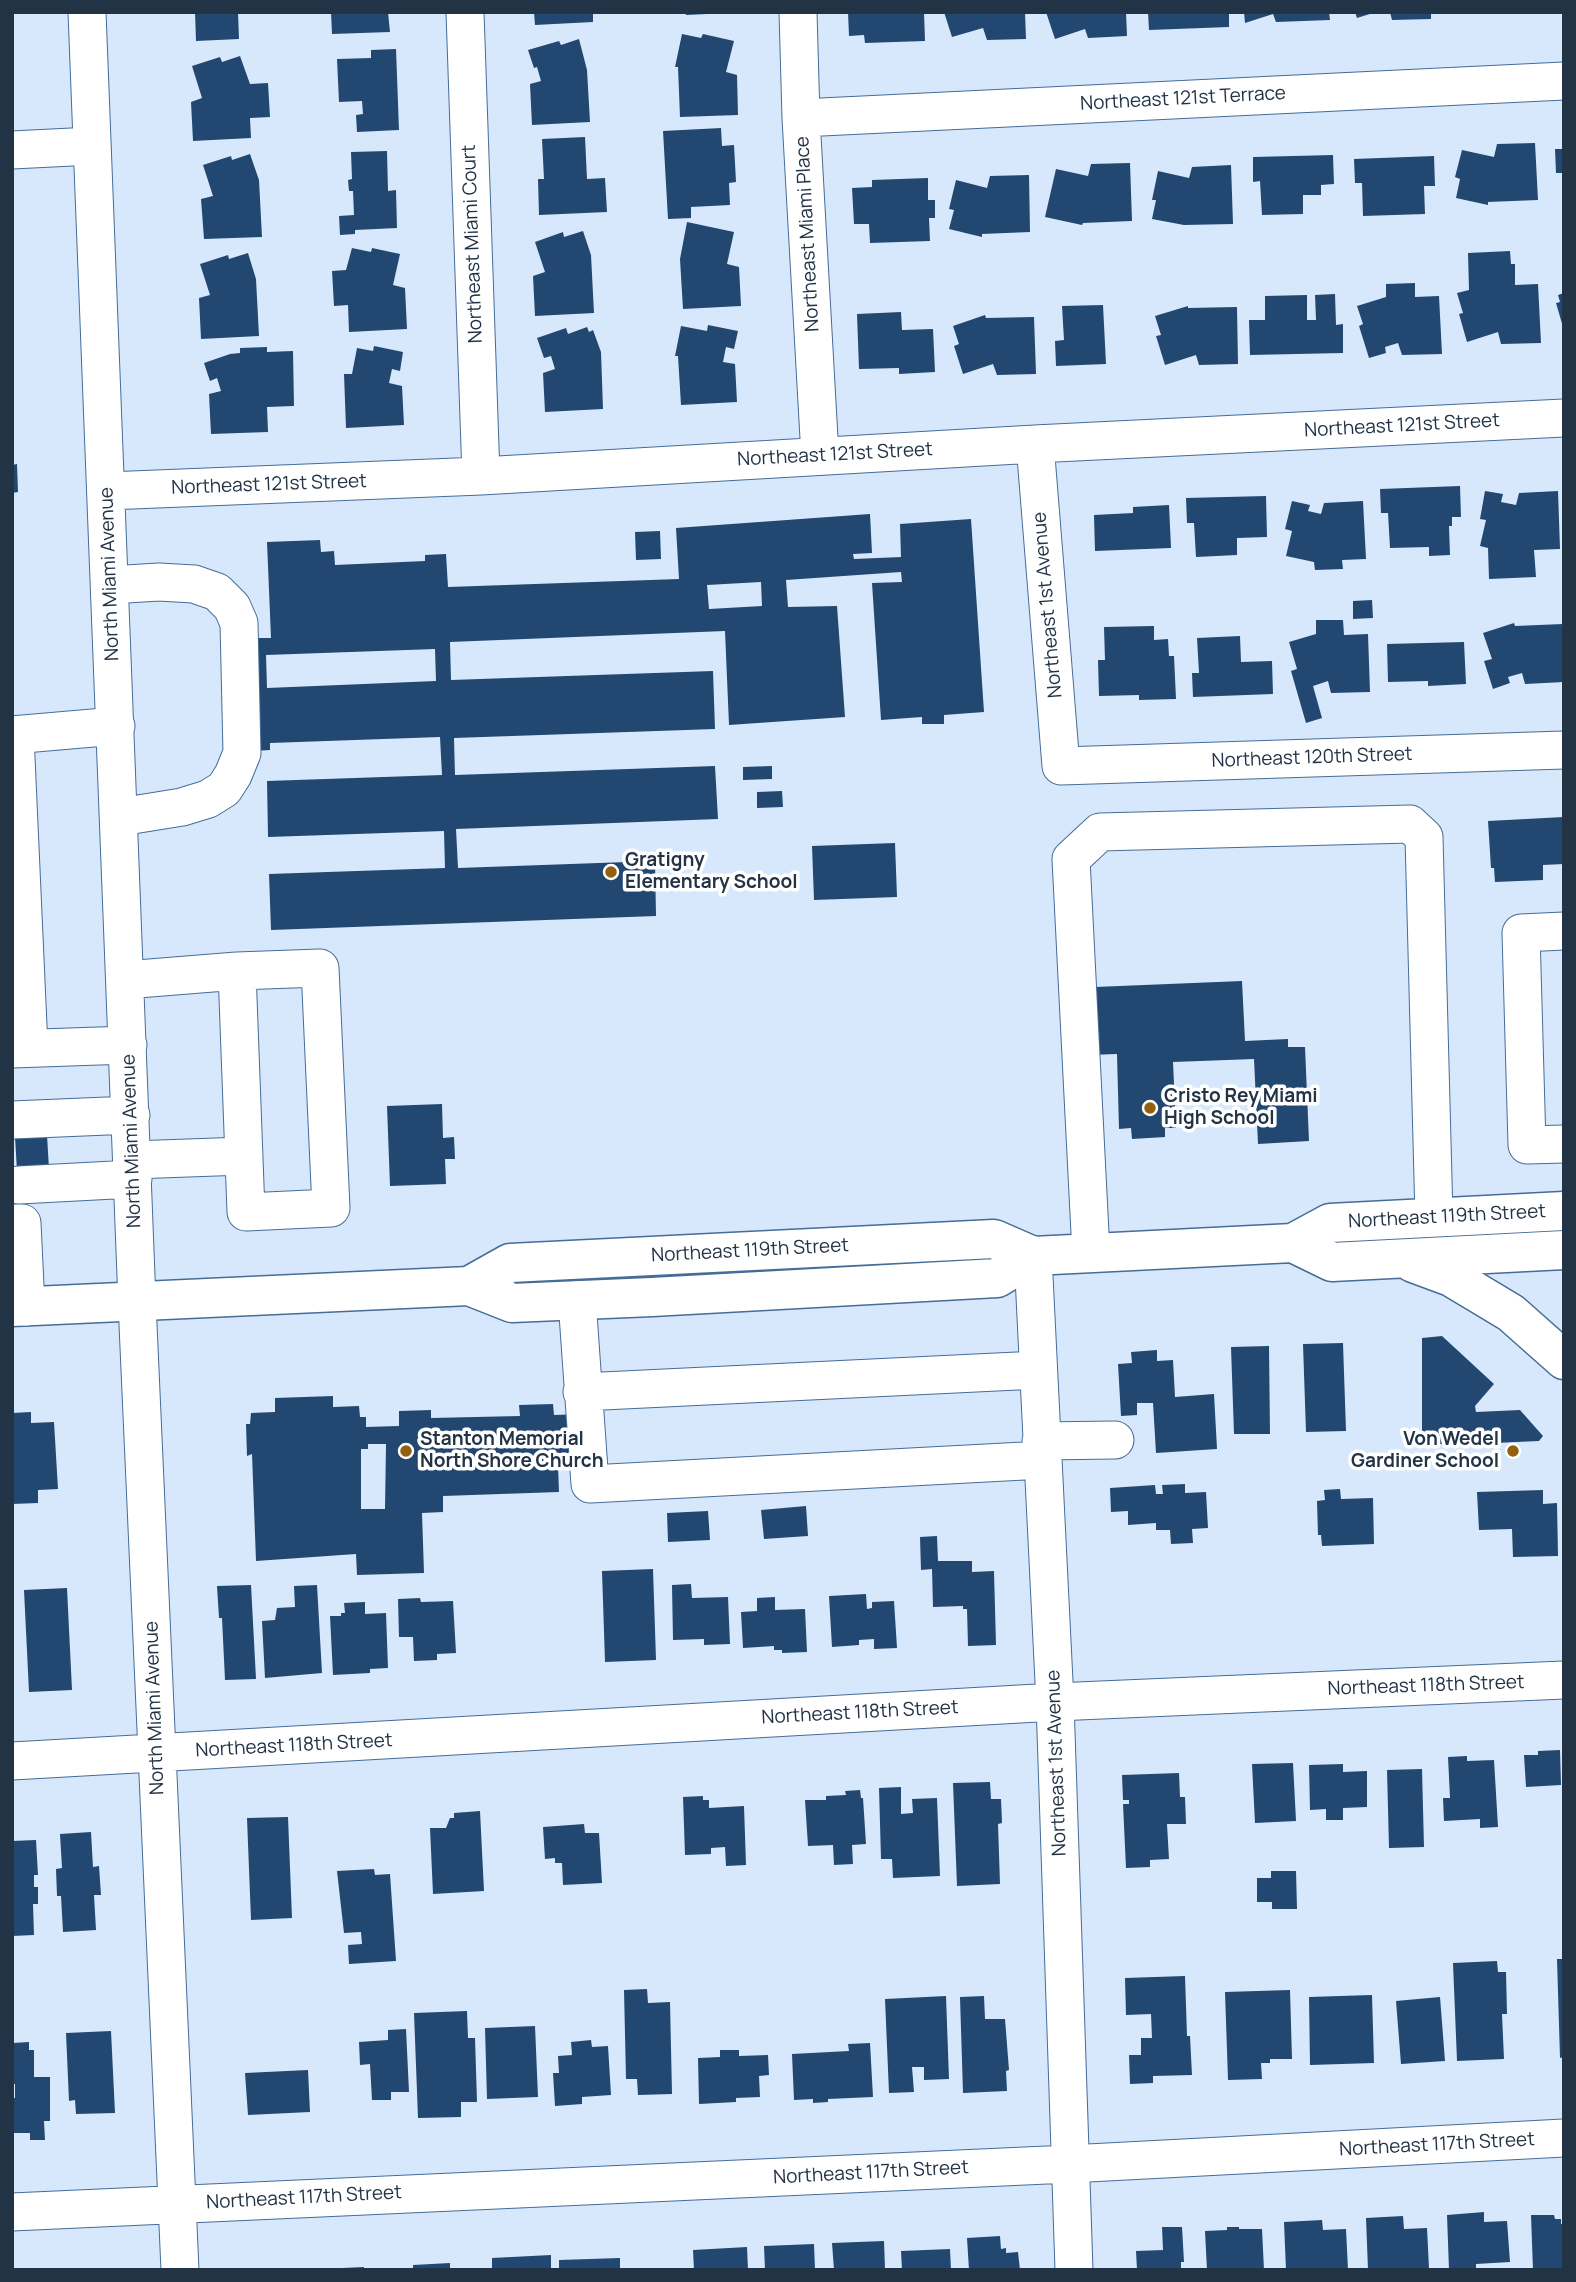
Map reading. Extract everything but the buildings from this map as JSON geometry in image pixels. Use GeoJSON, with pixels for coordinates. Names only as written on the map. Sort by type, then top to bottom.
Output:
{"type":"FeatureCollection","features":[{"type":"Feature","properties":{"kind":"main road","name":"Northeast 119th Street"},"geometry":{"type":"LineString","coordinates":[[469,1286],[510,1263],[994,1239],[1032,1256],[1293,1243],[1330,1223],[1564,1211]]}},
{"type":"Feature","properties":{"kind":"main road","name":"Northeast 119th Street"},"geometry":{"type":"LineString","coordinates":[[1293,1243],[1332,1262],[1564,1250]]}},
{"type":"Feature","properties":{"kind":"main road","name":"Northeast 119th Street"},"geometry":{"type":"LineString","coordinates":[[19,1307],[469,1286],[512,1303],[577,1300],[997,1278],[1032,1256]]}},
{"type":"Feature","properties":{"kind":"main road"},"geometry":{"type":"LineString","coordinates":[[1397,1258],[1439,1272],[1483,1295],[1511,1313],[1564,1360]]}},
{"type":"Feature","properties":{"kind":"street","name":"North Miami Avenue"},"geometry":{"type":"LineString","coordinates":[[87,12],[137,1302],[180,2270]]}},
{"type":"Feature","properties":{"kind":"street","name":"Northeast Miami Court"},"geometry":{"type":"LineString","coordinates":[[465,12],[481,476]]}},
{"type":"Feature","properties":{"kind":"street","name":"Northeast Miami Place"},"geometry":{"type":"LineString","coordinates":[[798,12],[801,118],[820,456]]}},
{"type":"Feature","properties":{"kind":"street","name":"Northeast 121st Terrace"},"geometry":{"type":"LineString","coordinates":[[801,118],[1564,81]]}},
{"type":"Feature","properties":{"kind":"street"},"geometry":{"type":"LineString","coordinates":[[12,150],[92,146]]}},
{"type":"Feature","properties":{"kind":"street","name":"Northeast 121st Street"},"geometry":{"type":"LineString","coordinates":[[107,491],[481,476],[1035,444],[1564,418]]}},
{"type":"Feature","properties":{"kind":"street","name":"Northeast 1st Avenue"},"geometry":{"type":"LineString","coordinates":[[1035,444],[1061,766]]}},
{"type":"Feature","properties":{"kind":"street"},"geometry":{"type":"LineString","coordinates":[[110,585],[194,584],[216,592],[232,607],[239,623],[242,753],[233,775],[224,789],[208,799],[181,807],[120,817]]}},
{"type":"Feature","properties":{"kind":"street"},"geometry":{"type":"LineString","coordinates":[[116,726],[13,735],[20,1049],[128,1045]]}},
{"type":"Feature","properties":{"kind":"street","name":"Northeast 120th Street"},"geometry":{"type":"LineString","coordinates":[[1061,766],[1564,750]]}},
{"type":"Feature","properties":{"kind":"street"},"geometry":{"type":"LineString","coordinates":[[1091,1253],[1071,859],[1100,832],[1410,824],[1424,837],[1434,1217]]}},
{"type":"Feature","properties":{"kind":"street"},"geometry":{"type":"LineString","coordinates":[[1564,931],[1521,933],[1527,1145],[1564,1144]]}},
{"type":"Feature","properties":{"kind":"street"},"geometry":{"type":"LineString","coordinates":[[125,980],[237,971],[320,968],[331,1208],[246,1212],[237,971]]}},
{"type":"Feature","properties":{"kind":"street"},"geometry":{"type":"LineString","coordinates":[[12,1120],[131,1115]]}},
{"type":"Feature","properties":{"kind":"street"},"geometry":{"type":"LineString","coordinates":[[19,1307],[17,1223],[22,1194],[16,1179],[133,1170],[244,1156]]}},
{"type":"Feature","properties":{"kind":"street","name":"Northeast 1st Avenue"},"geometry":{"type":"LineString","coordinates":[[1032,1256],[1055,1702],[1074,2270]]}},
{"type":"Feature","properties":{"kind":"street"},"geometry":{"type":"LineString","coordinates":[[577,1300],[590,1484],[1042,1451],[1115,1440]]}},
{"type":"Feature","properties":{"kind":"street"},"geometry":{"type":"LineString","coordinates":[[582,1392],[1038,1370]]}},
{"type":"Feature","properties":{"kind":"street","name":"Northeast 118th Street"},"geometry":{"type":"LineString","coordinates":[[12,1762],[1055,1702],[1564,1681]]}},
{"type":"Feature","properties":{"kind":"street","name":"Northeast 117th Street"},"geometry":{"type":"LineString","coordinates":[[12,2212],[1069,2164],[1564,2138]]}},
{"type":"Feature","properties":{"kind":"place","name":"Gratigny Elementary School"},"geometry":{"type":"Point","coordinates":[611,872]}},
{"type":"Feature","properties":{"kind":"place","name":"Cristo Rey Miami High School"},"geometry":{"type":"Point","coordinates":[1150,1108]}},
{"type":"Feature","properties":{"kind":"place","name":"Stanton Memorial North Shore Church"},"geometry":{"type":"Point","coordinates":[406,1451]}},
{"type":"Feature","properties":{"kind":"place","name":"Von Wedel Gardiner School"},"geometry":{"type":"Point","coordinates":[1513,1451]}}]}
